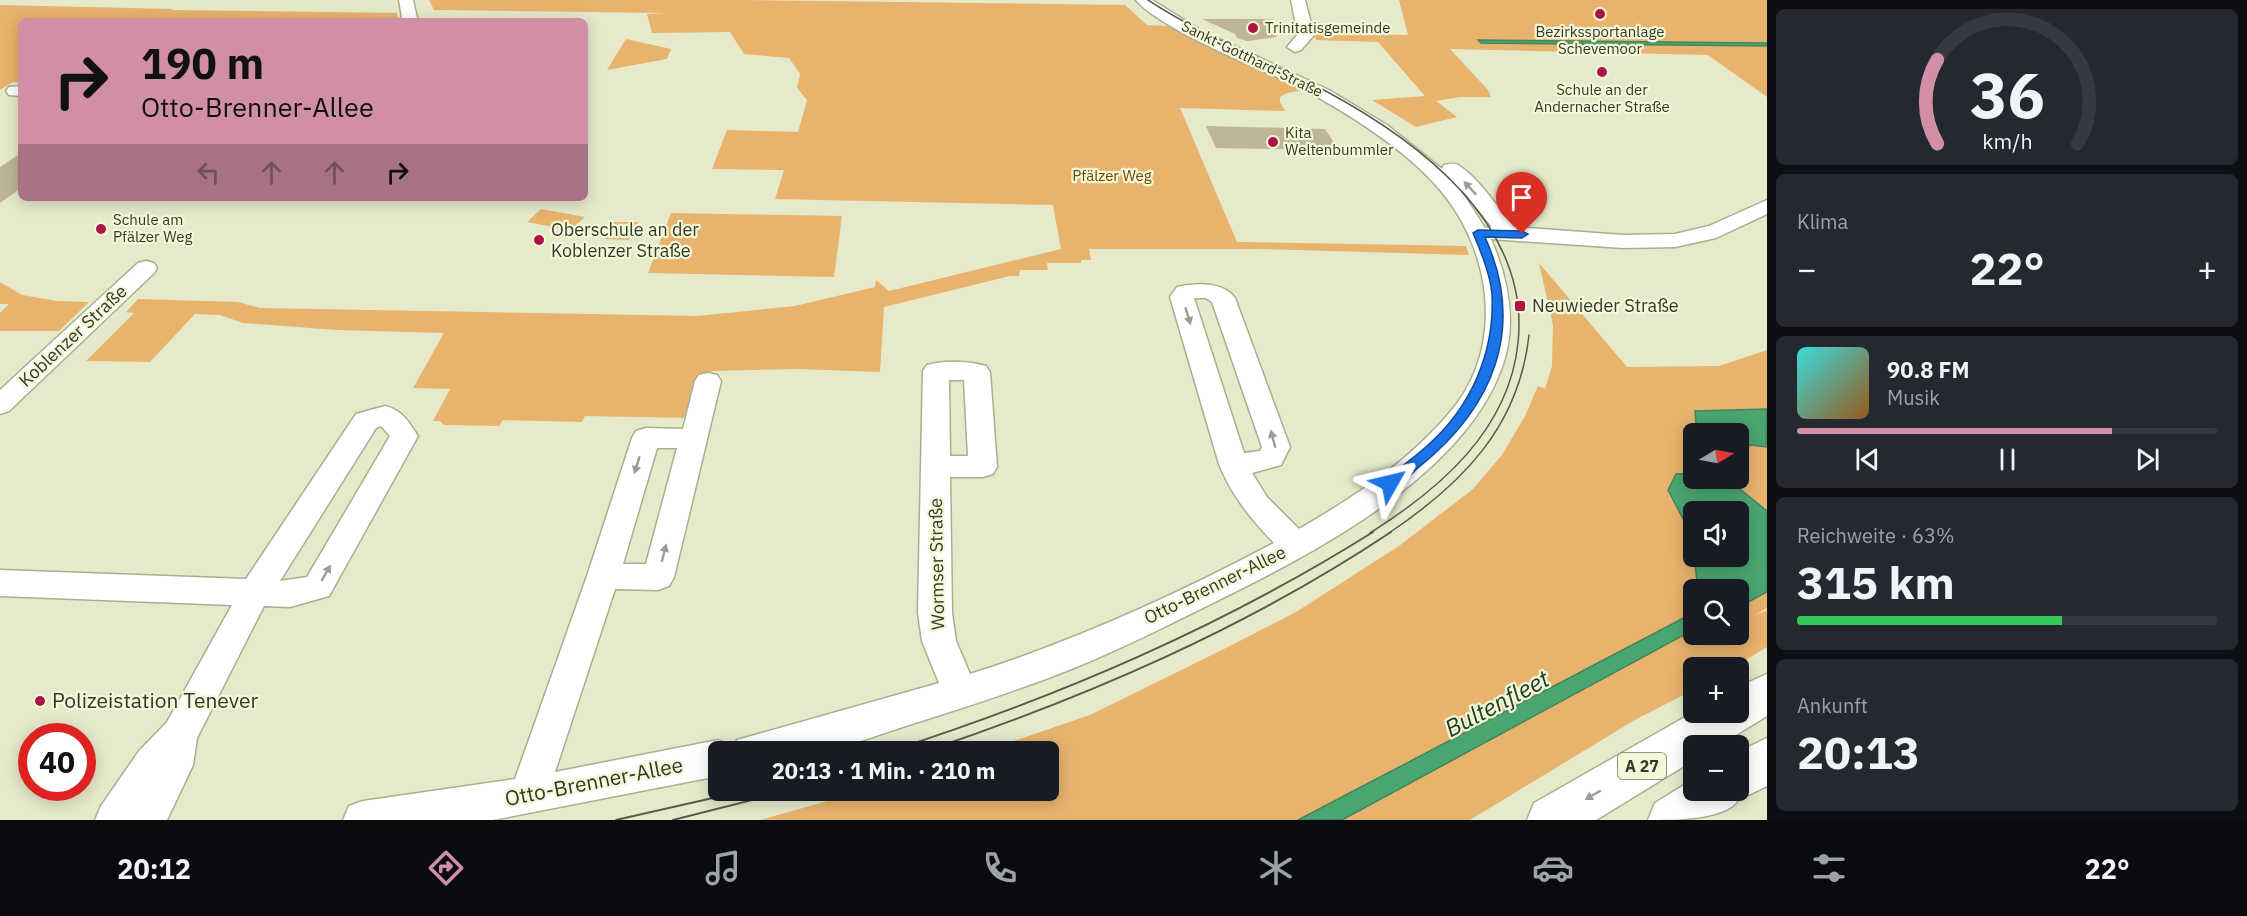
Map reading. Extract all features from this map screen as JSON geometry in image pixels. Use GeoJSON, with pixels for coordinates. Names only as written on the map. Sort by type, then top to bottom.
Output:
{"type":"FeatureCollection","features":[{"type":"Feature","properties":{"kind":"highway"},"geometry":{"type":"LineString","coordinates":[[1749,704],[1767,693]]}},
{"type":"Feature","properties":{"kind":"highway","name":"A 27"},"geometry":{"type":"LineString","coordinates":[[1551,820],[1715,723]]}},
{"type":"Feature","properties":{"kind":"highway"},"geometry":{"type":"LineString","coordinates":[[1749,771],[1767,760]]}},
{"type":"Feature","properties":{"kind":"highway"},"geometry":{"type":"LineString","coordinates":[[1672,820],[1702,801]]}},
{"type":"Feature","properties":{"kind":"street"},"geometry":{"type":"LineString","coordinates":[[406,0],[410,18]]}},
{"type":"Feature","properties":{"kind":"street","name":"Sankt-Gotthard-Straße"},"geometry":{"type":"LineString","coordinates":[[1143,0],[1209,40],[1331,98]]}},
{"type":"Feature","properties":{"kind":"street","name":"Sankt-Gotthard-Straße"},"geometry":{"type":"LineString","coordinates":[[1158,0],[1194,23],[1345,94],[1411,136],[1446,163],[1470,187],[1508,233]]}},
{"type":"Feature","properties":{"kind":"street"},"geometry":{"type":"LineString","coordinates":[[1295,47],[1306,35],[1298,0]]}},
{"type":"Feature","properties":{"kind":"street","name":"Otto-Brenner-Allee"},"geometry":{"type":"LineString","coordinates":[[799,741],[961,693],[1086,647],[1255,568],[1335,522],[1408,470],[1435,447],[1466,412],[1487,372],[1496,340],[1498,293],[1486,250],[1451,190],[1431,169],[1377,126],[1331,98]]}},
{"type":"Feature","properties":{"kind":"street"},"geometry":{"type":"LineString","coordinates":[[1478,233],[1612,239],[1680,239],[1714,231],[1767,206]]}},
{"type":"Feature","properties":{"kind":"street","name":"Koblenzer Straße"},"geometry":{"type":"LineString","coordinates":[[0,405],[146,268]]}},
{"type":"Feature","properties":{"kind":"street"},"geometry":{"type":"LineString","coordinates":[[1233,464],[1252,463],[1271,458],[1276,447],[1223,298],[1216,293],[1200,290],[1185,292],[1182,297],[1233,464],[1256,505],[1296,545]]}},
{"type":"Feature","properties":{"kind":"street"},"geometry":{"type":"LineString","coordinates":[[603,576],[658,577],[708,381]]}},
{"type":"Feature","properties":{"kind":"street"},"geometry":{"type":"LineString","coordinates":[[0,583],[255,593],[290,594],[318,586],[404,436],[396,424],[385,416],[366,421],[255,593],[180,734],[152,764],[115,820]]}},
{"type":"Feature","properties":{"kind":"street"},"geometry":{"type":"LineString","coordinates":[[528,796],[603,576],[646,438],[694,439]]}},
{"type":"Feature","properties":{"kind":"street","name":"Wormser Straße"},"geometry":{"type":"LineString","coordinates":[[936,466],[935,613],[939,641],[961,693]]}},
{"type":"Feature","properties":{"kind":"street"},"geometry":{"type":"LineString","coordinates":[[146,820],[174,765],[180,734]]}},
{"type":"Feature","properties":{"kind":"street","name":"Otto-Brenner-Allee"},"geometry":{"type":"LineString","coordinates":[[363,820],[528,796],[708,760]]}},
{"type":"Feature","properties":{"kind":"green space","name":"Pfälzer Weg"},"geometry":{"type":"Polygon","coordinates":[[[429,0],[740,0],[1125,5],[1147,25],[1170,26],[1305,90],[1287,93],[1280,97],[1285,111],[1180,108],[1237,242],[1466,246],[1469,255],[1258,249],[1089,249],[1091,260],[1081,260],[1081,263],[1047,263],[1048,270],[1020,270],[1019,276],[1010,276],[884,307],[880,372],[797,369],[712,371],[700,378],[689,418],[585,416],[582,422],[503,420],[499,426],[444,425],[440,421],[433,421],[450,389],[413,388],[444,333],[337,330],[243,323],[220,315],[195,314],[150,362],[86,361],[134,313],[126,312],[138,299],[238,302],[260,308],[697,316],[795,306],[875,287],[876,280],[889,291],[1061,249],[1053,205],[775,199],[784,170],[712,169],[727,130],[798,132],[807,100],[797,88],[800,74],[789,58],[744,54],[730,32],[652,33],[647,14],[666,13],[434,10],[429,0]]]}},
{"type":"Feature","properties":{"kind":"green space"},"geometry":{"type":"Polygon","coordinates":[[[1399,0],[1767,0],[1767,97],[1708,55],[1450,49],[1488,90],[1491,97],[1460,97],[1436,101],[1457,117],[1416,127],[1372,100],[1425,96],[1378,42],[1316,40],[1314,33],[1408,35],[1399,0]]]}},
{"type":"Feature","properties":{"kind":"green space"},"geometry":{"type":"Polygon","coordinates":[[[0,5],[397,13],[398,18],[18,18],[18,83],[13,82],[0,90],[0,5]]]}},
{"type":"Feature","properties":{"kind":"green space"},"geometry":{"type":"Polygon","coordinates":[[[626,39],[671,49],[667,59],[607,70],[626,39]]]}},
{"type":"Feature","properties":{"kind":"green space"},"geometry":{"type":"Polygon","coordinates":[[[541,209],[585,217],[571,230],[527,222],[541,209]]]}},
{"type":"Feature","properties":{"kind":"green space"},"geometry":{"type":"Polygon","coordinates":[[[671,213],[842,216],[834,277],[648,273],[671,213]]]}},
{"type":"Feature","properties":{"kind":"green space"},"geometry":{"type":"Polygon","coordinates":[[[614,222],[638,222],[629,240],[605,239],[614,222]]]}},
{"type":"Feature","properties":{"kind":"green space"},"geometry":{"type":"Polygon","coordinates":[[[1539,263],[1627,367],[1719,366],[1767,350],[1767,608],[1754,616],[1767,610],[1767,647],[1749,658],[1683,657],[1683,695],[1633,721],[1470,820],[760,820],[827,801],[1059,801],[1059,741],[1013,741],[1090,715],[1228,647],[1296,612],[1399,546],[1473,489],[1502,455],[1525,416],[1538,386],[1545,389],[1552,366],[1553,325],[1539,263]]]}},
{"type":"Feature","properties":{"kind":"green space"},"geometry":{"type":"Polygon","coordinates":[[[0,282],[22,295],[57,301],[89,302],[59,331],[0,331],[0,313],[9,304],[0,304],[0,282]]]}},
{"type":"Feature","properties":{"kind":"shaded area"},"geometry":{"type":"Polygon","coordinates":[[[1478,40],[1767,43],[1767,46],[1481,43],[1478,40]]]}},
{"type":"Feature","properties":{"kind":"shaded area"},"geometry":{"type":"Polygon","coordinates":[[[1767,409],[1766,447],[1749,446],[1749,423],[1696,423],[1695,411],[1767,409]]]}},
{"type":"Feature","properties":{"kind":"shaded area"},"geometry":{"type":"Polygon","coordinates":[[[1676,474],[1683,474],[1683,489],[1740,489],[1767,511],[1767,592],[1749,602],[1749,579],[1697,579],[1695,567],[1749,567],[1749,501],[1683,501],[1683,519],[1668,490],[1676,474]]]}},
{"type":"Feature","properties":{"kind":"shaded area"},"geometry":{"type":"Polygon","coordinates":[[[1683,618],[1683,635],[1342,820],[1298,820],[1683,618]]]}},
{"type":"Feature","properties":{"kind":"building","name":"Trinitatisgemeinde"},"geometry":{"type":"Polygon","coordinates":[[[1202,19],[1273,19],[1281,31],[1275,32],[1277,37],[1247,41],[1202,19]]]}},
{"type":"Feature","properties":{"kind":"building"},"geometry":{"type":"Polygon","coordinates":[[[1206,126],[1325,129],[1339,150],[1216,148],[1206,126]]]}},
{"type":"Feature","properties":{"kind":"building"},"geometry":{"type":"Polygon","coordinates":[[[18,155],[18,190],[0,203],[0,167],[18,155]]]}},
{"type":"Feature","properties":{"kind":"tram line"},"geometry":{"type":"LineString","coordinates":[[1148,0],[1212,36],[1322,89],[1394,133],[1429,160],[1460,190],[1486,223],[1506,260],[1517,300],[1518,343],[1512,374],[1501,403],[1486,430],[1445,476],[1421,497],[1370,533]]}},
{"type":"Feature","properties":{"kind":"tram line"},"geometry":{"type":"LineString","coordinates":[[1389,533],[1440,494],[1483,450],[1500,425],[1513,398],[1523,368],[1529,335]]}},
{"type":"Feature","properties":{"kind":"tram line"},"geometry":{"type":"LineString","coordinates":[[921,741],[1076,684],[1137,657],[1257,599],[1373,532]]}},
{"type":"Feature","properties":{"kind":"tram line"},"geometry":{"type":"LineString","coordinates":[[955,741],[1105,684],[1223,629],[1336,567],[1391,532]]}},
{"type":"Feature","properties":{"kind":"tram line"},"geometry":{"type":"LineString","coordinates":[[616,820],[708,799]]}},
{"type":"Feature","properties":{"kind":"tram line"},"geometry":{"type":"LineString","coordinates":[[673,820],[748,801]]}},
{"type":"Feature","properties":{"kind":"place","name":"Bezirkssportanlage Schevemoor"},"geometry":{"type":"Point","coordinates":[1600,14]}},
{"type":"Feature","properties":{"kind":"place","name":"Trinitatisgemeinde"},"geometry":{"type":"Point","coordinates":[1253,28]}},
{"type":"Feature","properties":{"kind":"place","name":"Schule an der Andernacher Straße"},"geometry":{"type":"Point","coordinates":[1602,72]}},
{"type":"Feature","properties":{"kind":"place","name":"Kita Weltenbummler"},"geometry":{"type":"Point","coordinates":[1273,142]}},
{"type":"Feature","properties":{"kind":"place","name":"Schule am Pfälzer Weg"},"geometry":{"type":"Point","coordinates":[101,229]}},
{"type":"Feature","properties":{"kind":"place","name":"Oberschule an der Koblenzer Straße"},"geometry":{"type":"Point","coordinates":[539,240]}},
{"type":"Feature","properties":{"kind":"place","name":"Neuwieder Straße"},"geometry":{"type":"Point","coordinates":[1520,306]}},
{"type":"Feature","properties":{"kind":"place","name":"Polizeistation Tenever"},"geometry":{"type":"Point","coordinates":[40,701]}},
{"type":"Feature","properties":{"kind":"route"},"geometry":{"type":"LineString","coordinates":[[1390,483],[1435,447],[1466,412],[1493,357],[1498,293],[1486,250],[1478,233],[1522,234]]}},
{"type":"Feature","properties":{"kind":"water label","name":"Bultenfleet"},"geometry":{"type":"Point","coordinates":[1497,704]}}]}
